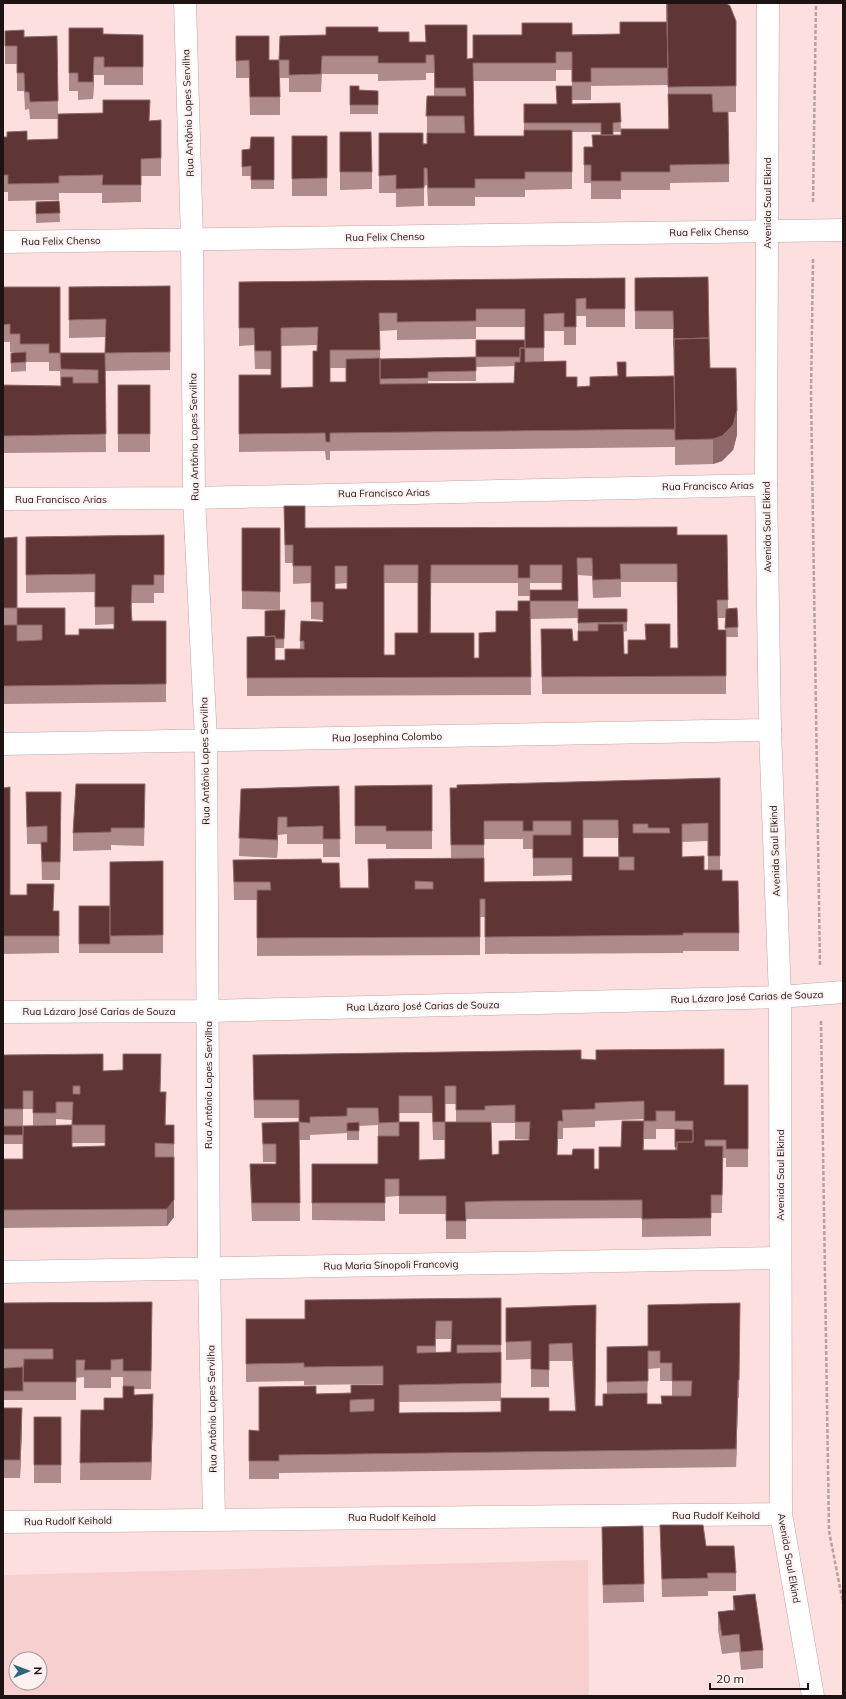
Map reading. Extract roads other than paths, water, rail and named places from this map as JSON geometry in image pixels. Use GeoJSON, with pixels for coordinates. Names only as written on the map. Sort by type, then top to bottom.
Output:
{"type":"FeatureCollection","features":[{"type":"Feature","properties":{"kind":"street","name":"Rua Antônio Lopes Servilha"},"geometry":{"type":"LineString","coordinates":[[185,3],[192,240],[194,498],[206,740],[209,1268],[214,1519]]}},
{"type":"Feature","properties":{"kind":"street","name":"Avenida Saul Elkind"},"geometry":{"type":"LineString","coordinates":[[768,3],[766,485],[770,730],[780,997],[779,1258],[781,1514],[813,1696]]}},
{"type":"Feature","properties":{"kind":"street","name":"Rua Felix Chenso"},"geometry":{"type":"LineString","coordinates":[[3,242],[843,230]]}},
{"type":"Feature","properties":{"kind":"street","name":"Rua Francisco Arias"},"geometry":{"type":"LineString","coordinates":[[3,499],[194,498],[766,485]]}},
{"type":"Feature","properties":{"kind":"street","name":"Rua Josephina Colombo"},"geometry":{"type":"LineString","coordinates":[[3,744],[770,730]]}},
{"type":"Feature","properties":{"kind":"street","name":"Rua Lázaro José Carias de Souza"},"geometry":{"type":"LineString","coordinates":[[3,1012],[208,1011],[780,997],[843,992]]}},
{"type":"Feature","properties":{"kind":"street","name":"Rua Maria Sinopoli Francovig"},"geometry":{"type":"LineString","coordinates":[[3,1272],[779,1258]]}},
{"type":"Feature","properties":{"kind":"street","name":"Rua Rudolf Keihold"},"geometry":{"type":"LineString","coordinates":[[3,1522],[781,1514]]}}]}
